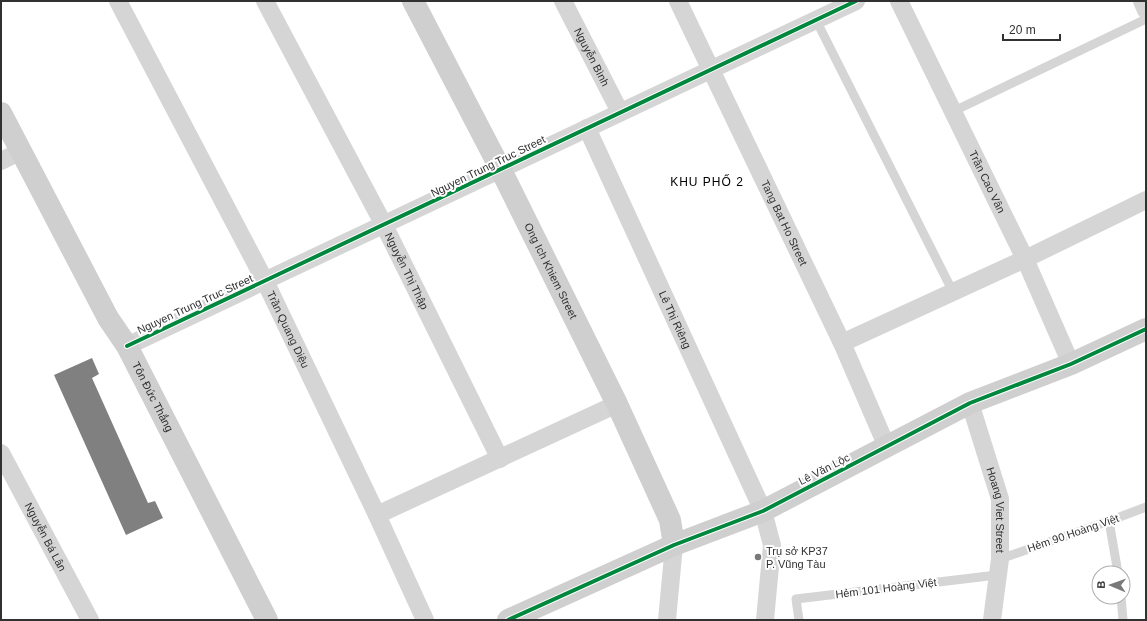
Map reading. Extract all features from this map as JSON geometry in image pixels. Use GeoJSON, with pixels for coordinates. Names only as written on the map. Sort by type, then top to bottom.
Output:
{"type":"FeatureCollection","features":[{"type":"Feature","properties":{"kind":"street","name":"Trần Quang Diệu"},"geometry":{"type":"LineString","coordinates":[[118,1],[265,281],[377,515],[425,620]]}},
{"type":"Feature","properties":{"kind":"street","name":"Nguyễn Thị Thập"},"geometry":{"type":"LineString","coordinates":[[265,1],[384,225],[500,459]]}},
{"type":"Feature","properties":{"kind":"street","name":"Ong Ich Khiem Street"},"geometry":{"type":"LineString","coordinates":[[413,1],[501,170],[616,404],[670,520],[674,546]]}},
{"type":"Feature","properties":{"kind":"street","name":"Nguyễn Bình"},"geometry":{"type":"LineString","coordinates":[[563,1],[620,112]]}},
{"type":"Feature","properties":{"kind":"street","name":"Tang Bat Ho Street"},"geometry":{"type":"LineString","coordinates":[[678,1],[842,343],[887,447]]}},
{"type":"Feature","properties":{"kind":"street","name":"Nguyen Trung Truc Street"},"geometry":{"type":"LineString","coordinates":[[127,346],[856,1]]}},
{"type":"Feature","properties":{"kind":"street","name":"Trần Cao Vân"},"geometry":{"type":"LineString","coordinates":[[899,1],[1025,259],[1071,364]]}},
{"type":"Feature","properties":{"kind":"street"},"geometry":{"type":"LineString","coordinates":[[1142,1],[1146,10]]}},
{"type":"Feature","properties":{"kind":"street","name":"Tôn Đức Thắng"},"geometry":{"type":"LineString","coordinates":[[1,113],[108,318],[127,346],[267,620]]}},
{"type":"Feature","properties":{"kind":"street","name":"Lê Thị Riêng"},"geometry":{"type":"LineString","coordinates":[[587,128],[763,511],[772,546],[765,620]]}},
{"type":"Feature","properties":{"kind":"street"},"geometry":{"type":"LineString","coordinates":[[1,161],[21,151]]}},
{"type":"Feature","properties":{"kind":"street"},"geometry":{"type":"LineString","coordinates":[[842,343],[1025,259],[1146,200]]}},
{"type":"Feature","properties":{"kind":"street","name":"Lê Văn Lộc"},"geometry":{"type":"LineString","coordinates":[[508,620],[674,546],[763,511],[970,403],[1071,364],[1146,329]]}},
{"type":"Feature","properties":{"kind":"street","name":"Hoang Viet Street"},"geometry":{"type":"LineString","coordinates":[[970,403],[995,478],[1000,499],[1002,521],[999,567],[992,620]]}},
{"type":"Feature","properties":{"kind":"street"},"geometry":{"type":"LineString","coordinates":[[377,515],[616,404]]}},
{"type":"Feature","properties":{"kind":"street","name":"Nguyễn Bá Lân"},"geometry":{"type":"LineString","coordinates":[[1,453],[90,620]]}},
{"type":"Feature","properties":{"kind":"street"},"geometry":{"type":"LineString","coordinates":[[667,620],[674,546]]}},
{"type":"Feature","properties":{"kind":"lane"},"geometry":{"type":"LineString","coordinates":[[952,112],[1146,19]]}},
{"type":"Feature","properties":{"kind":"lane"},"geometry":{"type":"LineString","coordinates":[[816,20],[953,292]]}},
{"type":"Feature","properties":{"kind":"lane","name":"Hẻm 90 Hoàng Việt"},"geometry":{"type":"LineString","coordinates":[[999,567],[1146,506]]}},
{"type":"Feature","properties":{"kind":"lane"},"geometry":{"type":"LineString","coordinates":[[1109,521],[1117,565]]}},
{"type":"Feature","properties":{"kind":"lane","name":"Hẻm 101 Hoàng Việt"},"geometry":{"type":"LineString","coordinates":[[799,620],[796,599],[999,567]]}},
{"type":"Feature","properties":{"kind":"lane"},"geometry":{"type":"LineString","coordinates":[[1122,605],[1123,620]]}},
{"type":"Feature","properties":{"kind":"building"},"geometry":{"type":"Polygon","coordinates":[[[92,358],[99,374],[92,378],[148,503],[155,501],[163,518],[126,535],[54,375],[92,358]]]}},
{"type":"Feature","properties":{"kind":"cycle path"},"geometry":{"type":"LineString","coordinates":[[127,346],[856,1]]}},
{"type":"Feature","properties":{"kind":"cycle path"},"geometry":{"type":"LineString","coordinates":[[508,620],[674,545],[763,511],[970,403],[1071,364],[1146,329]]}},
{"type":"Feature","properties":{"kind":"place","name":"Trụ sở KP37 P. Vũng Tàu"},"geometry":{"type":"Point","coordinates":[758,557]}},
{"type":"Feature","properties":{"kind":"district","name":"KHU PHỐ 2"},"geometry":{"type":"Point","coordinates":[707,182]}}]}
